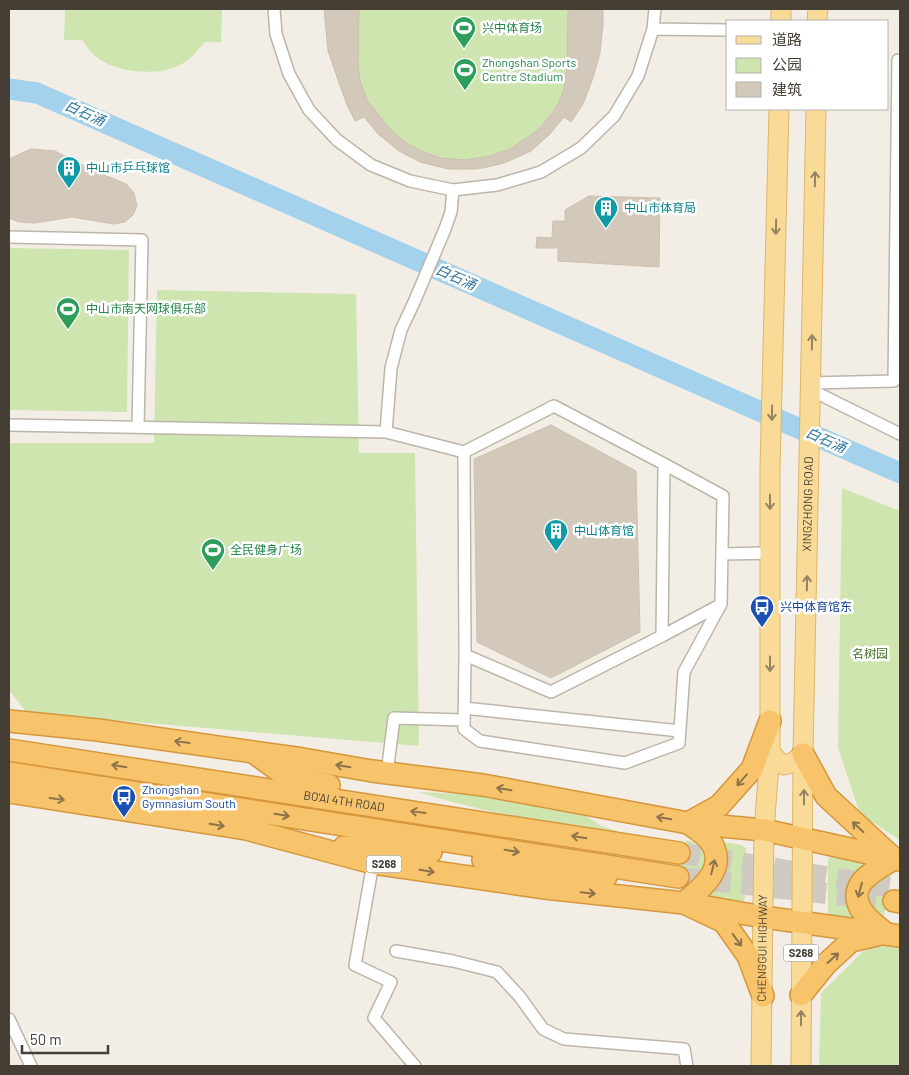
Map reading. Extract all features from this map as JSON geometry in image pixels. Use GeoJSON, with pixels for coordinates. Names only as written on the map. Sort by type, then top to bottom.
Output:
{"type":"FeatureCollection","features":[{"type":"Feature","properties":{"kind":"highway"},"geometry":{"type":"LineString","coordinates":[[9,721],[98,730],[483,785],[688,823],[764,830],[897,860]]}},
{"type":"Feature","properties":{"kind":"highway"},"geometry":{"type":"LineString","coordinates":[[688,823],[719,806],[752,769],[770,721]]}},
{"type":"Feature","properties":{"kind":"highway","name":"BO'AI 4TH ROAD"},"geometry":{"type":"LineString","coordinates":[[9,750],[679,852]]}},
{"type":"Feature","properties":{"kind":"highway"},"geometry":{"type":"LineString","coordinates":[[253,752],[286,776],[360,791],[382,807]]}},
{"type":"Feature","properties":{"kind":"highway"},"geometry":{"type":"LineString","coordinates":[[804,754],[826,796],[897,860]]}},
{"type":"Feature","properties":{"kind":"highway","name":"BO'AI 4TH ROAD"},"geometry":{"type":"LineString","coordinates":[[9,773],[678,877]]}},
{"type":"Feature","properties":{"kind":"highway","name":"S268"},"geometry":{"type":"LineString","coordinates":[[9,792],[246,829],[373,863],[545,888],[684,903],[802,922]]}},
{"type":"Feature","properties":{"kind":"highway"},"geometry":{"type":"LineString","coordinates":[[684,903],[708,882],[716,864],[714,848],[706,837],[688,823]]}},
{"type":"Feature","properties":{"kind":"highway"},"geometry":{"type":"LineString","coordinates":[[246,829],[268,830],[326,844],[353,848],[414,849],[561,874],[596,878],[616,876],[631,869]]}},
{"type":"Feature","properties":{"kind":"highway"},"geometry":{"type":"LineString","coordinates":[[892,935],[862,912],[857,899],[858,889],[871,872],[897,860]]}},
{"type":"Feature","properties":{"kind":"highway","name":"S268"},"geometry":{"type":"LineString","coordinates":[[684,903],[724,922],[748,956],[763,996]]}},
{"type":"Feature","properties":{"kind":"highway"},"geometry":{"type":"LineString","coordinates":[[802,922],[892,935]]}},
{"type":"Feature","properties":{"kind":"highway"},"geometry":{"type":"LineString","coordinates":[[801,995],[826,964],[851,941],[892,935]]}},
{"type":"Feature","properties":{"kind":"main road"},"geometry":{"type":"LineString","coordinates":[[764,830],[770,752],[771,453],[779,110]]}},
{"type":"Feature","properties":{"kind":"main road","name":"XINGZHONG ROAD"},"geometry":{"type":"LineString","coordinates":[[804,839],[816,110]]}},
{"type":"Feature","properties":{"kind":"main road"},"geometry":{"type":"LineString","coordinates":[[770,752],[776,760],[784,765],[794,762],[804,754]]}},
{"type":"Feature","properties":{"kind":"main road","name":"CHENGGUI HIGHWAY"},"geometry":{"type":"LineString","coordinates":[[761,1066],[764,830]]}},
{"type":"Feature","properties":{"kind":"main road","name":"S268"},"geometry":{"type":"LineString","coordinates":[[801,1066],[804,839]]}},
{"type":"Feature","properties":{"kind":"street"},"geometry":{"type":"LineString","coordinates":[[274,9],[276,34],[289,74],[309,110],[337,140],[371,164],[410,180],[452,190],[497,185],[541,172],[581,148],[614,116],[638,76],[653,29],[654,9]]}},
{"type":"Feature","properties":{"kind":"street"},"geometry":{"type":"LineString","coordinates":[[653,29],[726,30]]}},
{"type":"Feature","properties":{"kind":"street"},"geometry":{"type":"LineString","coordinates":[[811,387],[897,381],[898,60],[900,60]]}},
{"type":"Feature","properties":{"kind":"street"},"geometry":{"type":"LineString","coordinates":[[386,432],[391,368],[400,330],[437,250],[450,212],[452,190]]}},
{"type":"Feature","properties":{"kind":"street"},"geometry":{"type":"LineString","coordinates":[[9,237],[142,240],[138,427]]}},
{"type":"Feature","properties":{"kind":"street"},"geometry":{"type":"LineString","coordinates":[[811,387],[900,434]]}},
{"type":"Feature","properties":{"kind":"street"},"geometry":{"type":"LineString","coordinates":[[9,425],[386,432],[464,452],[554,406],[723,496],[721,604],[684,672],[679,743],[625,763],[480,741],[464,729],[464,452]]}},
{"type":"Feature","properties":{"kind":"street"},"geometry":{"type":"LineString","coordinates":[[662,636],[664,464]]}},
{"type":"Feature","properties":{"kind":"street"},"geometry":{"type":"LineString","coordinates":[[722,554],[770,553]]}},
{"type":"Feature","properties":{"kind":"street"},"geometry":{"type":"LineString","coordinates":[[465,654],[551,692],[721,604]]}},
{"type":"Feature","properties":{"kind":"street"},"geometry":{"type":"LineString","coordinates":[[387,772],[394,718],[464,714],[680,731]]}},
{"type":"Feature","properties":{"kind":"street"},"geometry":{"type":"LineString","coordinates":[[373,863],[355,965],[392,982],[374,1018],[415,1066]]}},
{"type":"Feature","properties":{"kind":"street"},"geometry":{"type":"LineString","coordinates":[[396,952],[453,961],[497,972],[520,997],[543,1029],[564,1038],[684,1049],[687,1066]]}},
{"type":"Feature","properties":{"kind":"street"},"geometry":{"type":"LineString","coordinates":[[9,1019],[31,1066]]}},
{"type":"Feature","properties":{"kind":"green space"},"geometry":{"type":"Polygon","coordinates":[[[65,9],[222,9],[221,42],[205,42],[194,55],[180,65],[170,69],[148,72],[124,69],[102,61],[94,55],[82,40],[64,40],[65,9]]]}},
{"type":"Feature","properties":{"kind":"green space","name":"Zhongshan Sports Centre Stadium"},"geometry":{"type":"Polygon","coordinates":[[[324,9],[603,9],[603,24],[596,68],[586,96],[571,122],[564,117],[540,143],[516,159],[500,165],[466,170],[448,169],[415,159],[390,144],[364,117],[355,121],[333,66],[327,38],[324,9]]]}},
{"type":"Feature","properties":{"kind":"green space","name":"中山市南天网球俱乐部"},"geometry":{"type":"Polygon","coordinates":[[[9,248],[129,250],[127,412],[9,410],[9,248]]]}},
{"type":"Feature","properties":{"kind":"green space","name":"全民健身广场"},"geometry":{"type":"Polygon","coordinates":[[[157,290],[356,294],[359,453],[415,453],[419,746],[27,713],[9,690],[9,443],[154,443],[157,290]]]}},
{"type":"Feature","properties":{"kind":"green space","name":"名树园"},"geometry":{"type":"Polygon","coordinates":[[[842,488],[900,511],[900,840],[860,814],[838,748],[842,488]]]}},
{"type":"Feature","properties":{"kind":"green space"},"geometry":{"type":"Polygon","coordinates":[[[418,792],[483,795],[586,816],[601,826],[618,831],[618,833],[492,812],[418,792]]]}},
{"type":"Feature","properties":{"kind":"green space"},"geometry":{"type":"Polygon","coordinates":[[[686,840],[699,847],[707,868],[684,892],[679,892],[686,840]]]}},
{"type":"Feature","properties":{"kind":"green space"},"geometry":{"type":"Polygon","coordinates":[[[711,840],[741,845],[746,848],[745,898],[741,904],[705,896],[711,840]]]}},
{"type":"Feature","properties":{"kind":"green space"},"geometry":{"type":"Polygon","coordinates":[[[832,857],[870,863],[861,921],[828,918],[828,861],[832,857]]]}},
{"type":"Feature","properties":{"kind":"green space"},"geometry":{"type":"Polygon","coordinates":[[[891,871],[883,922],[864,900],[865,888],[891,871]]]}},
{"type":"Feature","properties":{"kind":"green space"},"geometry":{"type":"Polygon","coordinates":[[[879,944],[900,948],[900,1066],[819,1066],[821,993],[862,952],[879,944]]]}},
{"type":"Feature","properties":{"kind":"building"},"geometry":{"type":"Polygon","coordinates":[[[324,9],[359,9],[358,64],[360,81],[367,100],[390,129],[406,143],[440,158],[464,160],[490,156],[510,149],[539,129],[558,104],[564,89],[567,68],[568,9],[603,9],[600,53],[583,104],[571,122],[564,117],[550,134],[531,151],[504,163],[477,169],[448,169],[420,162],[399,151],[378,134],[364,117],[355,121],[347,105],[328,51],[324,9]]]}},
{"type":"Feature","properties":{"kind":"building","name":"中山市乒乓球馆"},"geometry":{"type":"Polygon","coordinates":[[[31,149],[55,151],[90,169],[126,184],[134,193],[137,206],[133,215],[125,222],[114,224],[72,217],[35,223],[19,222],[9,218],[9,159],[31,149]]]}},
{"type":"Feature","properties":{"kind":"building","name":"中山市体育局"},"geometry":{"type":"Polygon","coordinates":[[[589,196],[660,198],[659,267],[558,261],[558,248],[536,248],[537,237],[552,238],[553,221],[565,221],[565,210],[589,196]]]}},
{"type":"Feature","properties":{"kind":"building","name":"中山体育馆"},"geometry":{"type":"Polygon","coordinates":[[[551,425],[636,471],[640,632],[551,678],[477,642],[474,459],[551,425]]]}},
{"type":"Feature","properties":{"kind":"waterway","name":"白石涌"},"geometry":{"type":"LineString","coordinates":[[9,89],[37,93],[900,473]]}},
{"type":"Feature","properties":{"kind":"tunnel"},"geometry":{"type":"LineString","coordinates":[[679,853],[897,888]]}},
{"type":"Feature","properties":{"kind":"tunnel"},"geometry":{"type":"LineString","coordinates":[[678,877],[876,899]]}},
{"type":"Feature","properties":{"kind":"place","name":"兴中体育场"},"geometry":{"type":"Point","coordinates":[464,49]}},
{"type":"Feature","properties":{"kind":"place","name":"Zhongshan Sports Centre Stadium"},"geometry":{"type":"Point","coordinates":[465,91]}},
{"type":"Feature","properties":{"kind":"place","name":"中山市乒乓球馆"},"geometry":{"type":"Point","coordinates":[69,189]}},
{"type":"Feature","properties":{"kind":"place","name":"中山市体育局"},"geometry":{"type":"Point","coordinates":[606,229]}},
{"type":"Feature","properties":{"kind":"place","name":"中山市南天网球俱乐部"},"geometry":{"type":"Point","coordinates":[68,330]}},
{"type":"Feature","properties":{"kind":"place","name":"中山体育馆"},"geometry":{"type":"Point","coordinates":[556,552]}},
{"type":"Feature","properties":{"kind":"place","name":"全民健身广场"},"geometry":{"type":"Point","coordinates":[213,571]}},
{"type":"Feature","properties":{"kind":"place","name":"兴中体育馆东"},"geometry":{"type":"Point","coordinates":[762,628]}},
{"type":"Feature","properties":{"kind":"place","name":"Zhongshan Gymnasium South"},"geometry":{"type":"Point","coordinates":[124,818]}}]}
